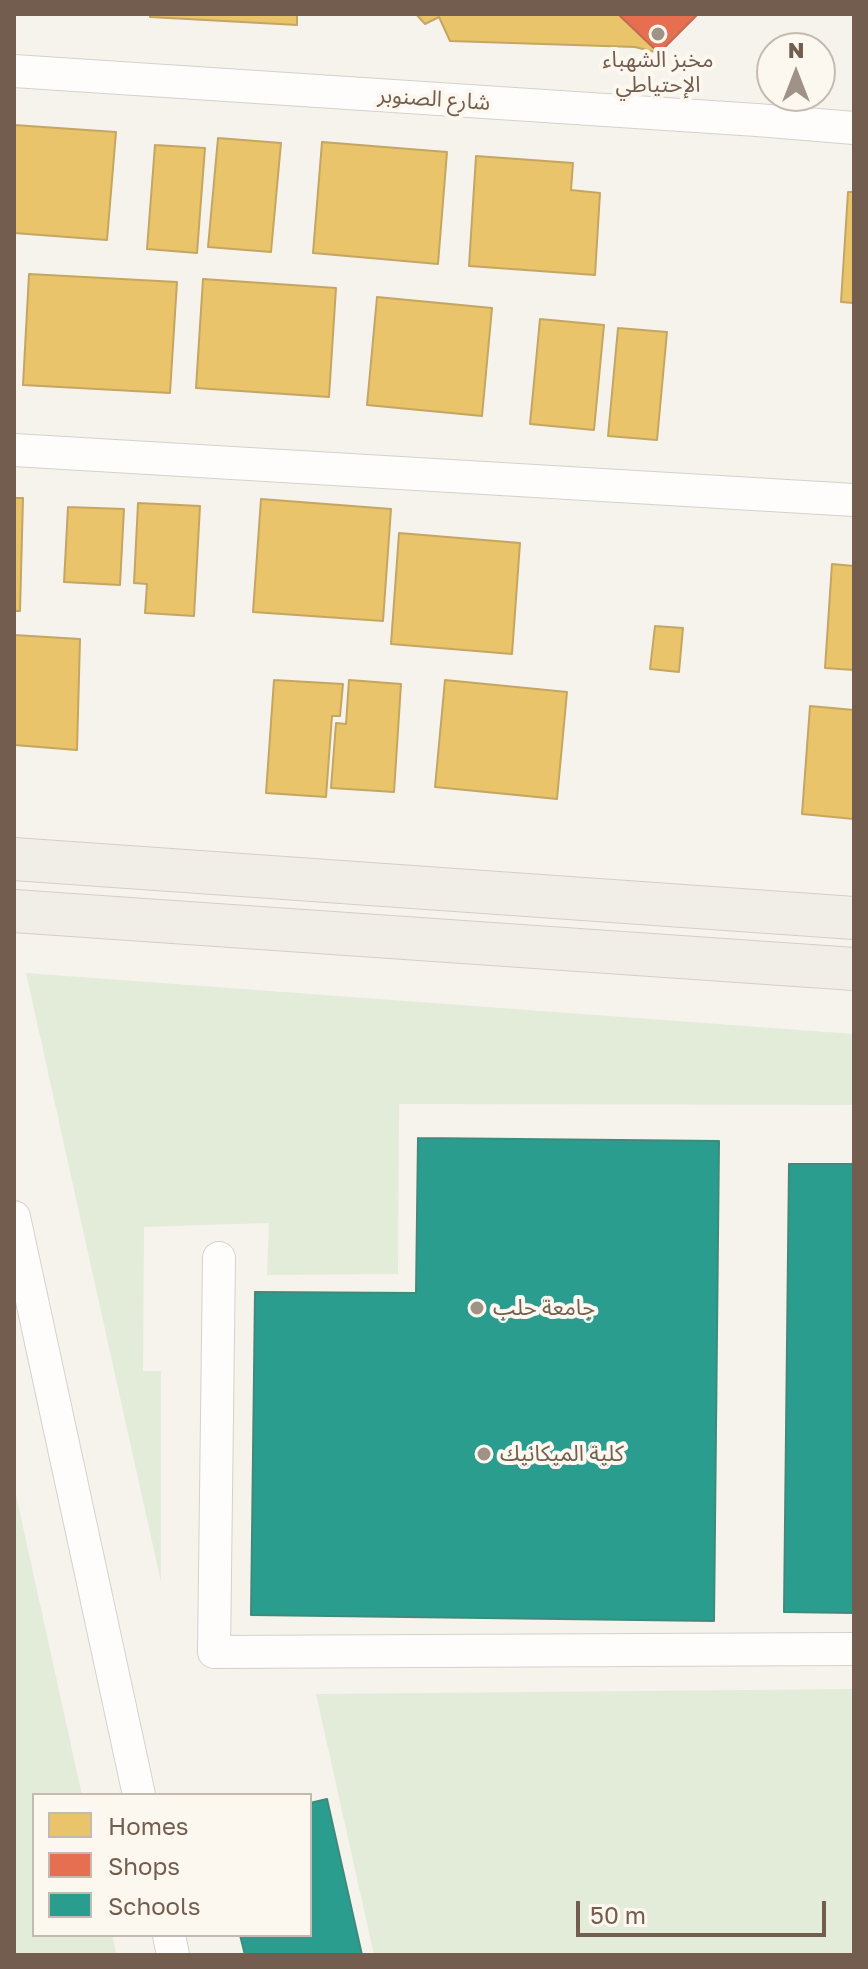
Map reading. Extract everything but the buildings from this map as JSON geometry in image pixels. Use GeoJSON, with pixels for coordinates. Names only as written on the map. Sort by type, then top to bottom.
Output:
{"type":"FeatureCollection","features":[{"type":"Feature","properties":{"kind":"main road"},"geometry":{"type":"LineString","coordinates":[[14,859],[854,918]]}},
{"type":"Feature","properties":{"kind":"main road"},"geometry":{"type":"LineString","coordinates":[[14,911],[854,969]]}},
{"type":"Feature","properties":{"kind":"street","name":"شارع الصنوبر"},"geometry":{"type":"LineString","coordinates":[[14,71],[854,128]]}},
{"type":"Feature","properties":{"kind":"street"},"geometry":{"type":"LineString","coordinates":[[14,450],[854,500]]}},
{"type":"Feature","properties":{"kind":"street"},"geometry":{"type":"LineString","coordinates":[[14,1217],[139,1793]]}},
{"type":"Feature","properties":{"kind":"street"},"geometry":{"type":"LineString","coordinates":[[219,1258],[214,1652],[854,1649]]}},
{"type":"Feature","properties":{"kind":"green space"},"geometry":{"type":"Polygon","coordinates":[[[26,973],[854,1034],[854,1105],[399,1104],[398,1274],[267,1275],[269,1223],[144,1227],[143,1371],[161,1371],[161,1582],[26,973]]]}},
{"type":"Feature","properties":{"kind":"green space"},"geometry":{"type":"Polygon","coordinates":[[[14,1486],[82,1793],[32,1793],[32,1937],[112,1937],[117,1955],[14,1955],[14,1486]]]}},
{"type":"Feature","properties":{"kind":"green space"},"geometry":{"type":"Polygon","coordinates":[[[854,1689],[854,1955],[374,1955],[316,1694],[854,1689]]]}},
{"type":"Feature","properties":{"kind":"place","name":"مخبز الشهباء الإحتياطي"},"geometry":{"type":"Point","coordinates":[658,34]}},
{"type":"Feature","properties":{"kind":"place","name":"جامعة حلب"},"geometry":{"type":"Point","coordinates":[477,1308]}},
{"type":"Feature","properties":{"kind":"place","name":"كلية الميكانيك"},"geometry":{"type":"Point","coordinates":[484,1454]}}]}
